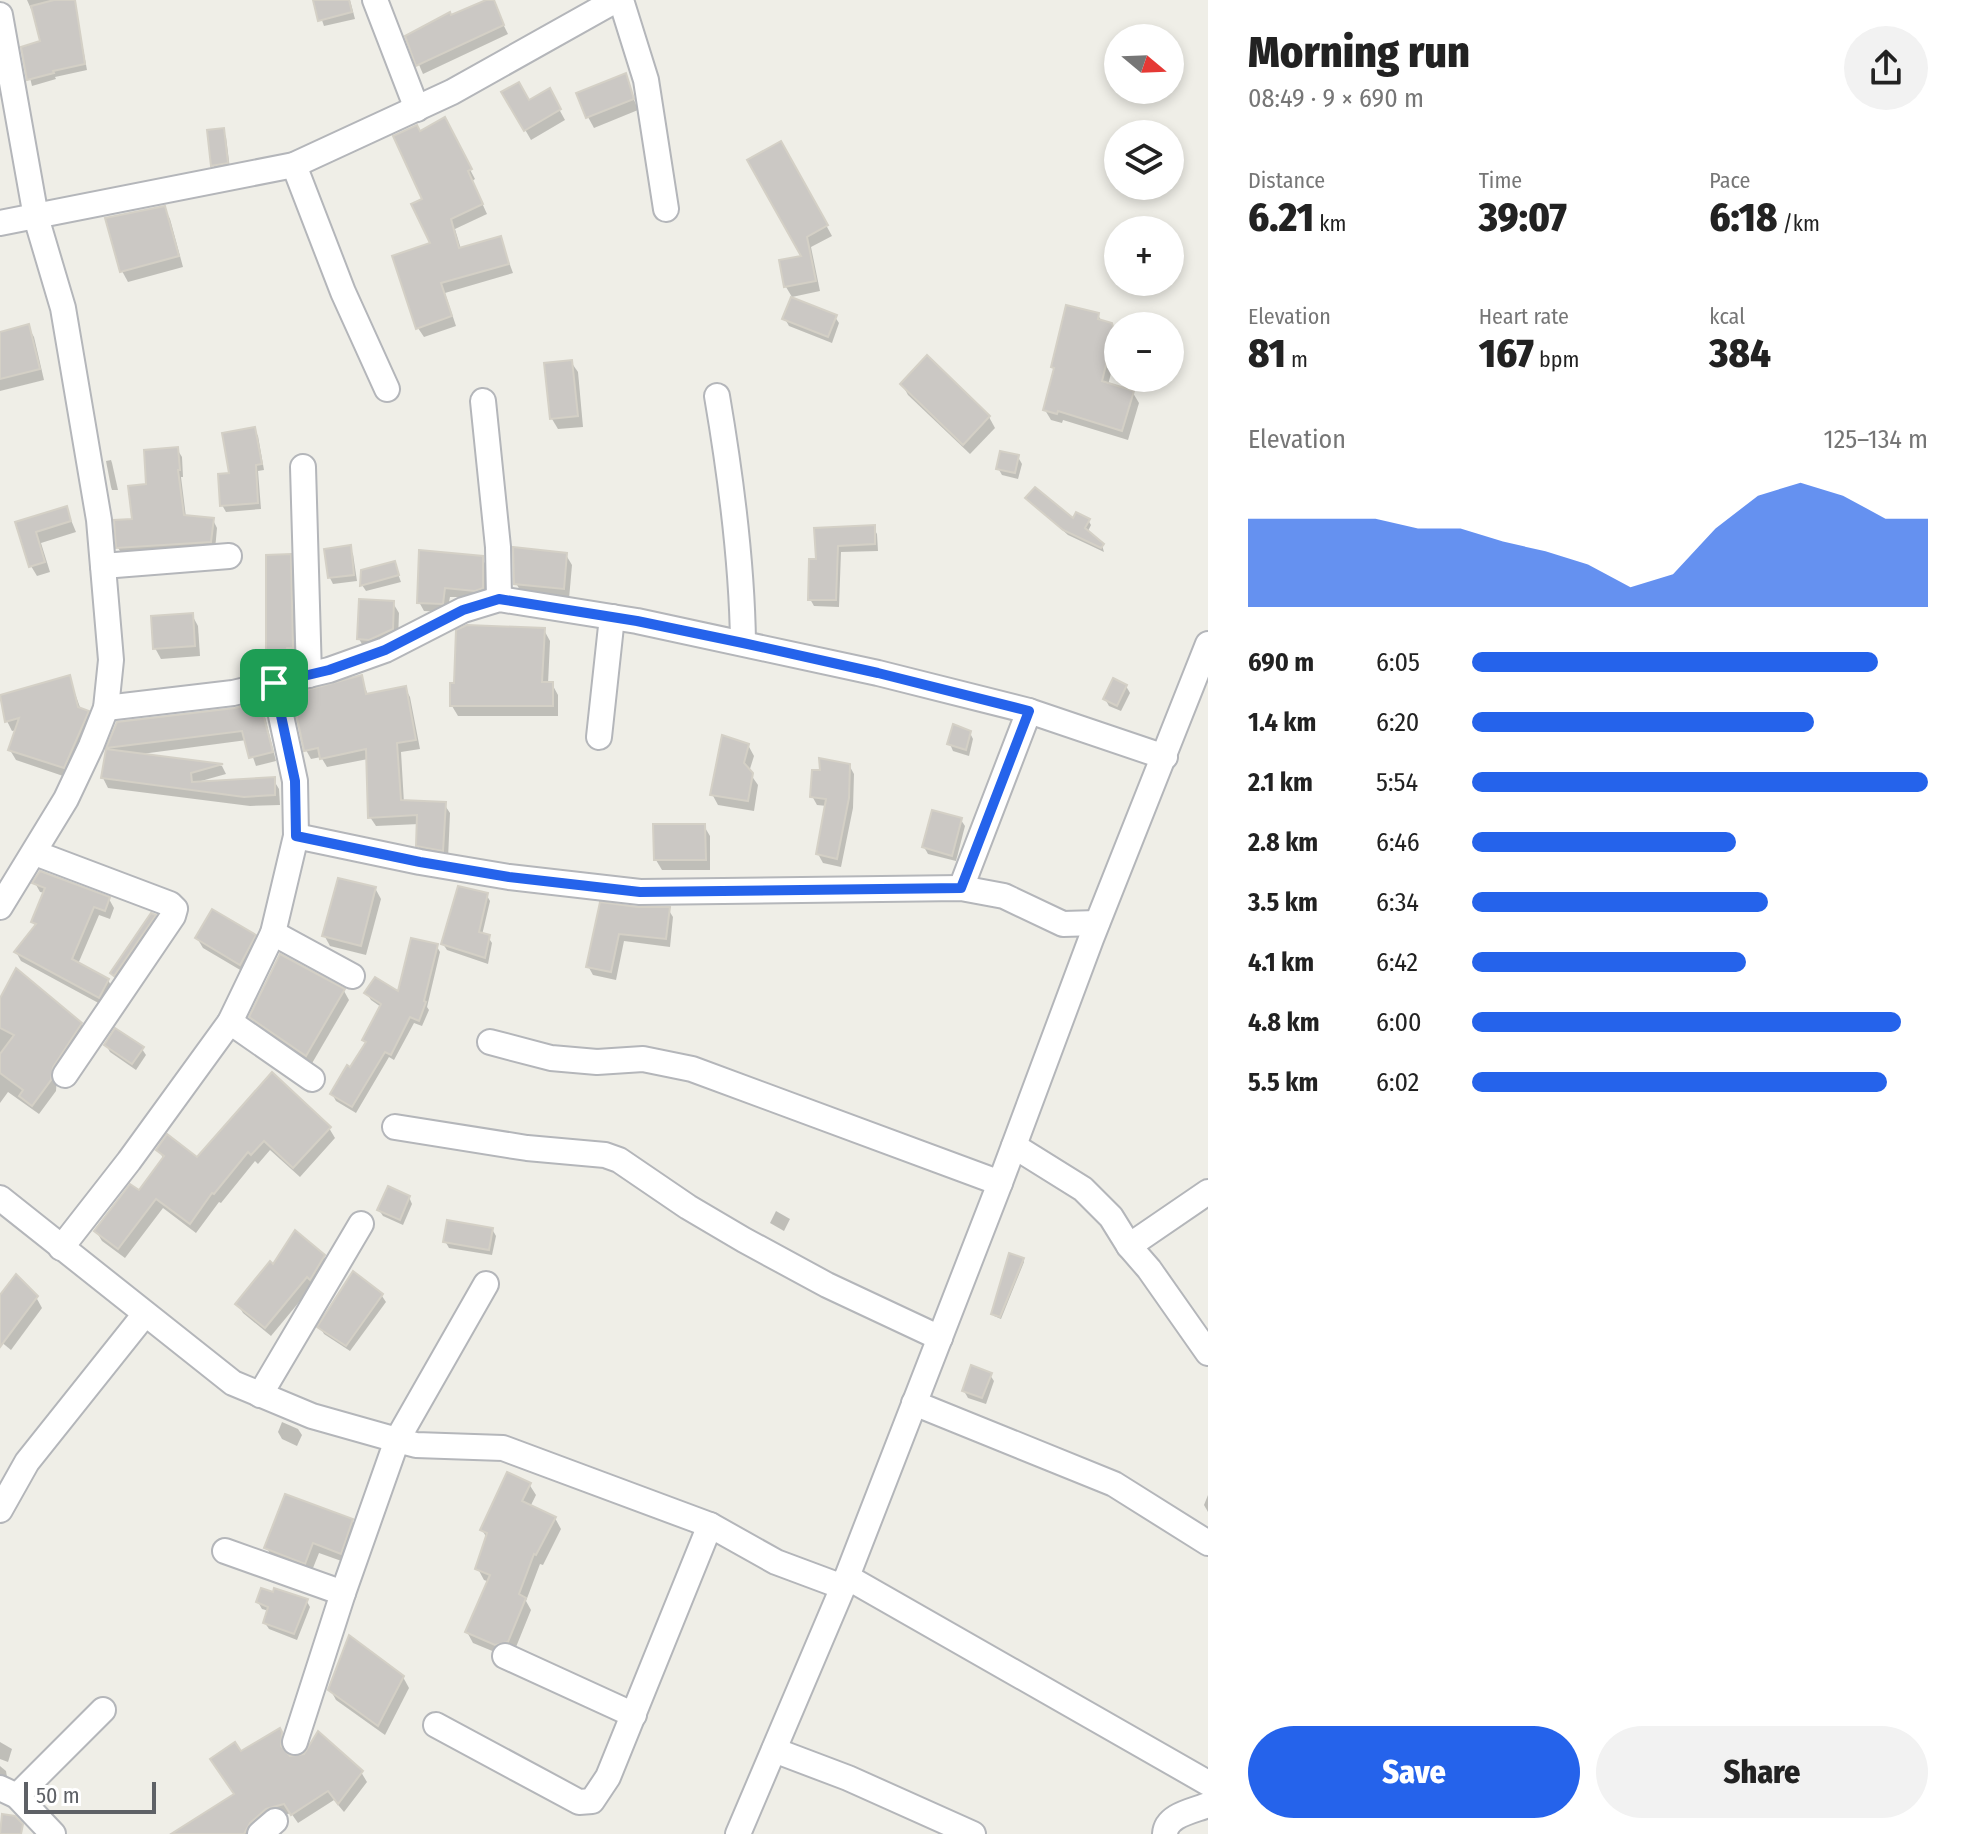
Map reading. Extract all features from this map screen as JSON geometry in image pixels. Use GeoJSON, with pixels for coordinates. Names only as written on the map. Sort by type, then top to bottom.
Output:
{"type":"FeatureCollection","features":[{"type":"Feature","properties":{"kind":"street"},"geometry":{"type":"LineString","coordinates":[[375,0],[417,109]]}},
{"type":"Feature","properties":{"kind":"street"},"geometry":{"type":"LineString","coordinates":[[0,223],[294,165],[452,92],[618,0],[646,80],[666,209]]}},
{"type":"Feature","properties":{"kind":"street"},"geometry":{"type":"LineString","coordinates":[[0,15],[36,217],[63,308],[99,520],[111,660],[106,708],[66,799],[1,904]]}},
{"type":"Feature","properties":{"kind":"street"},"geometry":{"type":"LineString","coordinates":[[294,165],[343,292],[387,389]]}},
{"type":"Feature","properties":{"kind":"street"},"geometry":{"type":"LineString","coordinates":[[717,396],[732,483],[740,563],[743,643]]}},
{"type":"Feature","properties":{"kind":"street"},"geometry":{"type":"LineString","coordinates":[[483,401],[498,547],[499,599]]}},
{"type":"Feature","properties":{"kind":"street"},"geometry":{"type":"LineString","coordinates":[[303,467],[309,675]]}},
{"type":"Feature","properties":{"kind":"street"},"geometry":{"type":"LineString","coordinates":[[103,566],[229,556]]}},
{"type":"Feature","properties":{"kind":"street"},"geometry":{"type":"LineString","coordinates":[[106,708],[233,693],[309,675],[385,650],[463,610],[499,599],[612,617],[878,673],[1029,711],[1165,757]]}},
{"type":"Feature","properties":{"kind":"street"},"geometry":{"type":"LineString","coordinates":[[599,737],[612,617]]}},
{"type":"Feature","properties":{"kind":"street"},"geometry":{"type":"LineString","coordinates":[[738,1834],[845,1582],[1097,923],[1208,644]]}},
{"type":"Feature","properties":{"kind":"street"},"geometry":{"type":"LineString","coordinates":[[61,1248],[230,1022],[273,933],[296,836],[295,781],[274,683]]}},
{"type":"Feature","properties":{"kind":"street"},"geometry":{"type":"LineString","coordinates":[[961,888],[1029,711]]}},
{"type":"Feature","properties":{"kind":"street"},"geometry":{"type":"LineString","coordinates":[[296,836],[494,875],[640,892],[961,888],[1004,896],[1063,924],[1097,923]]}},
{"type":"Feature","properties":{"kind":"street"},"geometry":{"type":"LineString","coordinates":[[35,853],[170,904],[175,909],[65,1075]]}},
{"type":"Feature","properties":{"kind":"street"},"geometry":{"type":"LineString","coordinates":[[273,933],[352,976]]}},
{"type":"Feature","properties":{"kind":"street"},"geometry":{"type":"LineString","coordinates":[[230,1022],[312,1079]]}},
{"type":"Feature","properties":{"kind":"street"},"geometry":{"type":"LineString","coordinates":[[490,1042],[551,1058],[597,1062],[643,1059],[692,1069],[1000,1183]]}},
{"type":"Feature","properties":{"kind":"street"},"geometry":{"type":"LineString","coordinates":[[395,1127],[527,1148],[605,1155],[619,1160],[744,1240],[827,1285],[940,1338]]}},
{"type":"Feature","properties":{"kind":"street"},"geometry":{"type":"LineString","coordinates":[[1014,1146],[1083,1189],[1111,1217],[1208,1353]]}},
{"type":"Feature","properties":{"kind":"street"},"geometry":{"type":"LineString","coordinates":[[1129,1246],[1208,1192]]}},
{"type":"Feature","properties":{"kind":"street"},"geometry":{"type":"LineString","coordinates":[[0,1198],[233,1383],[312,1416],[416,1445],[503,1448],[710,1525],[776,1562],[845,1582],[1208,1783]]}},
{"type":"Feature","properties":{"kind":"street"},"geometry":{"type":"LineString","coordinates":[[260,1395],[361,1224]]}},
{"type":"Feature","properties":{"kind":"street"},"geometry":{"type":"LineString","coordinates":[[295,1742],[397,1440],[486,1284]]}},
{"type":"Feature","properties":{"kind":"street"},"geometry":{"type":"LineString","coordinates":[[0,1510],[27,1462],[145,1314]]}},
{"type":"Feature","properties":{"kind":"street"},"geometry":{"type":"LineString","coordinates":[[914,1403],[1114,1484],[1208,1543]]}},
{"type":"Feature","properties":{"kind":"street"},"geometry":{"type":"LineString","coordinates":[[436,1725],[579,1802],[592,1801],[600,1792],[634,1715],[710,1525]]}},
{"type":"Feature","properties":{"kind":"street"},"geometry":{"type":"LineString","coordinates":[[225,1551],[343,1593]]}},
{"type":"Feature","properties":{"kind":"street"},"geometry":{"type":"LineString","coordinates":[[505,1656],[634,1715]]}},
{"type":"Feature","properties":{"kind":"street"},"geometry":{"type":"LineString","coordinates":[[53,1834],[8,1792],[103,1710]]}},
{"type":"Feature","properties":{"kind":"street"},"geometry":{"type":"LineString","coordinates":[[774,1750],[862,1784],[973,1834]]}},
{"type":"Feature","properties":{"kind":"street"},"geometry":{"type":"LineString","coordinates":[[1165,1834],[1165,1827],[1172,1820],[1208,1805]]}},
{"type":"Feature","properties":{"kind":"building"},"geometry":{"type":"Polygon","coordinates":[[[54,0],[75,0],[85,64],[27,80],[21,47],[40,41],[31,6],[54,0]]]}},
{"type":"Feature","properties":{"kind":"building"},"geometry":{"type":"Polygon","coordinates":[[[313,0],[349,0],[352,12],[318,21],[313,0]]]}},
{"type":"Feature","properties":{"kind":"building"},"geometry":{"type":"Polygon","coordinates":[[[486,0],[494,0],[504,25],[416,66],[405,36],[450,12],[451,15],[486,0]]]}},
{"type":"Feature","properties":{"kind":"building"},"geometry":{"type":"Polygon","coordinates":[[[626,73],[634,99],[586,118],[576,93],[626,73]]]}},
{"type":"Feature","properties":{"kind":"building"},"geometry":{"type":"Polygon","coordinates":[[[519,82],[529,100],[550,88],[561,109],[524,131],[501,92],[519,82]]]}},
{"type":"Feature","properties":{"kind":"building"},"geometry":{"type":"Polygon","coordinates":[[[445,117],[472,169],[468,171],[483,204],[451,219],[459,248],[501,236],[509,264],[441,283],[452,316],[416,329],[392,256],[430,243],[411,204],[422,199],[393,136],[417,125],[420,131],[445,117]]]}},
{"type":"Feature","properties":{"kind":"building"},"geometry":{"type":"Polygon","coordinates":[[[224,128],[228,163],[211,166],[207,130],[224,128]]]}},
{"type":"Feature","properties":{"kind":"building"},"geometry":{"type":"Polygon","coordinates":[[[781,141],[828,225],[807,237],[816,281],[784,287],[779,260],[801,256],[747,160],[781,141]]]}},
{"type":"Feature","properties":{"kind":"building"},"geometry":{"type":"Polygon","coordinates":[[[165,206],[179,256],[120,272],[105,218],[165,206]]]}},
{"type":"Feature","properties":{"kind":"building"},"geometry":{"type":"Polygon","coordinates":[[[791,297],[837,315],[828,337],[782,319],[791,297]]]}},
{"type":"Feature","properties":{"kind":"building"},"geometry":{"type":"Polygon","coordinates":[[[1066,305],[1099,313],[1098,319],[1104,321],[1104,392],[1134,392],[1122,431],[1058,411],[1057,414],[1043,410],[1054,368],[1051,367],[1066,305]]]}},
{"type":"Feature","properties":{"kind":"building"},"geometry":{"type":"Polygon","coordinates":[[[29,324],[40,369],[0,379],[0,332],[29,324]]]}},
{"type":"Feature","properties":{"kind":"building"},"geometry":{"type":"Polygon","coordinates":[[[927,355],[990,416],[963,445],[900,384],[927,355]]]}},
{"type":"Feature","properties":{"kind":"building"},"geometry":{"type":"Polygon","coordinates":[[[572,360],[578,416],[550,419],[544,363],[572,360]]]}},
{"type":"Feature","properties":{"kind":"building"},"geometry":{"type":"Polygon","coordinates":[[[255,427],[262,464],[256,465],[258,503],[220,506],[218,474],[229,473],[222,433],[255,427]]]}},
{"type":"Feature","properties":{"kind":"building"},"geometry":{"type":"Polygon","coordinates":[[[178,447],[184,515],[214,518],[211,542],[116,548],[114,520],[132,519],[128,486],[146,484],[144,450],[178,447]]]}},
{"type":"Feature","properties":{"kind":"building"},"geometry":{"type":"Polygon","coordinates":[[[1000,451],[1019,455],[1015,473],[996,469],[1000,451]]]}},
{"type":"Feature","properties":{"kind":"building"},"geometry":{"type":"Polygon","coordinates":[[[1035,487],[1073,518],[1076,512],[1090,519],[1085,528],[1104,544],[1101,548],[1063,530],[1025,498],[1035,487]]]}},
{"type":"Feature","properties":{"kind":"building"},"geometry":{"type":"Polygon","coordinates":[[[67,506],[71,521],[36,532],[45,562],[29,567],[15,522],[67,506]]]}},
{"type":"Feature","properties":{"kind":"building"},"geometry":{"type":"Polygon","coordinates":[[[875,525],[875,544],[838,546],[836,600],[808,600],[809,559],[816,559],[814,528],[875,525]]]}},
{"type":"Feature","properties":{"kind":"building"},"geometry":{"type":"Polygon","coordinates":[[[351,545],[354,575],[328,578],[324,549],[351,545]]]}},
{"type":"Feature","properties":{"kind":"building"},"geometry":{"type":"Polygon","coordinates":[[[513,547],[567,553],[564,589],[514,584],[513,547]]]}},
{"type":"Feature","properties":{"kind":"building"},"geometry":{"type":"Polygon","coordinates":[[[419,550],[483,556],[483,588],[475,591],[445,588],[443,604],[417,603],[419,550]]]}},
{"type":"Feature","properties":{"kind":"building"},"geometry":{"type":"Polygon","coordinates":[[[291,554],[293,648],[287,648],[286,665],[266,670],[266,555],[291,554]]]}},
{"type":"Feature","properties":{"kind":"building"},"geometry":{"type":"Polygon","coordinates":[[[395,561],[399,575],[360,586],[361,570],[395,561]]]}},
{"type":"Feature","properties":{"kind":"building"},"geometry":{"type":"Polygon","coordinates":[[[359,599],[394,601],[393,629],[369,640],[357,639],[359,599]]]}},
{"type":"Feature","properties":{"kind":"building"},"geometry":{"type":"Polygon","coordinates":[[[193,613],[195,646],[153,649],[151,616],[193,613]]]}},
{"type":"Feature","properties":{"kind":"building"},"geometry":{"type":"Polygon","coordinates":[[[467,625],[545,628],[542,682],[553,682],[553,706],[450,706],[456,630],[467,625]]]}},
{"type":"Feature","properties":{"kind":"building"},"geometry":{"type":"Polygon","coordinates":[[[70,675],[78,707],[89,711],[64,768],[8,750],[19,718],[5,722],[0,695],[70,675]]]}},
{"type":"Feature","properties":{"kind":"building"},"geometry":{"type":"Polygon","coordinates":[[[362,675],[366,694],[406,686],[416,740],[397,743],[401,800],[446,802],[443,851],[416,846],[417,815],[368,818],[366,749],[320,759],[318,748],[304,751],[292,694],[362,675]]]}},
{"type":"Feature","properties":{"kind":"building"},"geometry":{"type":"Polygon","coordinates":[[[1113,678],[1127,685],[1117,706],[1103,699],[1113,678]]]}},
{"type":"Feature","properties":{"kind":"building"},"geometry":{"type":"Polygon","coordinates":[[[260,702],[273,752],[249,758],[242,731],[106,748],[117,722],[235,708],[260,702]]]}},
{"type":"Feature","properties":{"kind":"building"},"geometry":{"type":"Polygon","coordinates":[[[953,724],[971,731],[966,750],[947,744],[953,724]]]}},
{"type":"Feature","properties":{"kind":"building"},"geometry":{"type":"Polygon","coordinates":[[[722,735],[749,744],[744,763],[753,773],[748,801],[710,795],[722,735]]]}},
{"type":"Feature","properties":{"kind":"building"},"geometry":{"type":"Polygon","coordinates":[[[106,749],[223,764],[191,773],[192,782],[275,777],[275,795],[244,797],[101,778],[106,749]]]}},
{"type":"Feature","properties":{"kind":"building"},"geometry":{"type":"Polygon","coordinates":[[[819,758],[850,764],[849,798],[837,859],[816,854],[826,799],[810,797],[812,770],[820,770],[819,758]]]}},
{"type":"Feature","properties":{"kind":"building"},"geometry":{"type":"Polygon","coordinates":[[[932,810],[962,818],[952,856],[922,847],[932,810]]]}},
{"type":"Feature","properties":{"kind":"building"},"geometry":{"type":"Polygon","coordinates":[[[653,824],[705,824],[706,860],[654,860],[653,824]]]}},
{"type":"Feature","properties":{"kind":"building"},"geometry":{"type":"Polygon","coordinates":[[[40,871],[110,897],[105,911],[94,907],[72,959],[109,979],[99,998],[14,952],[36,924],[31,922],[45,888],[32,883],[40,871]]]}},
{"type":"Feature","properties":{"kind":"building"},"geometry":{"type":"Polygon","coordinates":[[[338,878],[376,887],[361,946],[322,936],[338,878]]]}},
{"type":"Feature","properties":{"kind":"building"},"geometry":{"type":"Polygon","coordinates":[[[458,886],[488,893],[479,932],[490,935],[485,958],[441,944],[458,886]]]}},
{"type":"Feature","properties":{"kind":"building"},"geometry":{"type":"Polygon","coordinates":[[[600,902],[670,907],[666,939],[619,934],[611,972],[586,967],[600,902]]]}},
{"type":"Feature","properties":{"kind":"building"},"geometry":{"type":"Polygon","coordinates":[[[212,909],[256,935],[240,965],[195,938],[212,909]]]}},
{"type":"Feature","properties":{"kind":"building"},"geometry":{"type":"Polygon","coordinates":[[[151,913],[156,915],[114,976],[110,973],[151,913]]]}},
{"type":"Feature","properties":{"kind":"building"},"geometry":{"type":"Polygon","coordinates":[[[411,938],[438,944],[426,1002],[419,1021],[410,1017],[391,1055],[385,1052],[352,1107],[330,1094],[347,1065],[350,1067],[366,1042],[362,1040],[381,1004],[364,993],[375,977],[398,991],[411,938]]]}},
{"type":"Feature","properties":{"kind":"building"},"geometry":{"type":"Polygon","coordinates":[[[280,954],[345,989],[306,1056],[249,1017],[280,954]]]}},
{"type":"Feature","properties":{"kind":"building"},"geometry":{"type":"Polygon","coordinates":[[[16,968],[82,1023],[53,1067],[51,1080],[32,1106],[19,1096],[23,1090],[0,1073],[0,1054],[14,1035],[0,1028],[0,998],[16,968]]]}},
{"type":"Feature","properties":{"kind":"building"},"geometry":{"type":"Polygon","coordinates":[[[115,1028],[144,1047],[132,1064],[104,1045],[115,1028]]]}},
{"type":"Feature","properties":{"kind":"building"},"geometry":{"type":"Polygon","coordinates":[[[272,1072],[331,1127],[293,1168],[264,1141],[251,1155],[248,1152],[190,1224],[156,1199],[118,1249],[94,1231],[130,1184],[139,1190],[164,1156],[156,1150],[167,1134],[197,1157],[272,1072]]]}},
{"type":"Feature","properties":{"kind":"building"},"geometry":{"type":"Polygon","coordinates":[[[388,1186],[410,1196],[400,1220],[377,1210],[388,1186]]]}},
{"type":"Feature","properties":{"kind":"building"},"geometry":{"type":"Polygon","coordinates":[[[447,1220],[493,1228],[489,1250],[443,1242],[447,1220]]]}},
{"type":"Feature","properties":{"kind":"building"},"geometry":{"type":"Polygon","coordinates":[[[295,1230],[325,1255],[310,1280],[307,1277],[265,1328],[235,1304],[270,1261],[273,1264],[295,1230]]]}},
{"type":"Feature","properties":{"kind":"building"},"geometry":{"type":"Polygon","coordinates":[[[1009,1253],[1024,1258],[1000,1317],[991,1314],[1009,1253]]]}},
{"type":"Feature","properties":{"kind":"building"},"geometry":{"type":"Polygon","coordinates":[[[353,1271],[383,1294],[346,1346],[317,1327],[353,1271]]]}},
{"type":"Feature","properties":{"kind":"building"},"geometry":{"type":"Polygon","coordinates":[[[16,1274],[38,1296],[0,1347],[0,1295],[16,1274]]]}},
{"type":"Feature","properties":{"kind":"building"},"geometry":{"type":"Polygon","coordinates":[[[971,1365],[992,1373],[982,1398],[962,1391],[971,1365]]]}},
{"type":"Feature","properties":{"kind":"building"},"geometry":{"type":"Polygon","coordinates":[[[507,1472],[531,1483],[522,1501],[556,1517],[534,1554],[519,1594],[526,1598],[508,1642],[495,1645],[465,1632],[490,1575],[475,1569],[487,1533],[480,1530],[507,1472]]]}},
{"type":"Feature","properties":{"kind":"building"},"geometry":{"type":"Polygon","coordinates":[[[285,1494],[353,1519],[341,1554],[313,1543],[305,1564],[264,1548],[285,1494]]]}},
{"type":"Feature","properties":{"kind":"building"},"geometry":{"type":"Polygon","coordinates":[[[261,1588],[273,1592],[274,1588],[308,1599],[294,1634],[263,1623],[268,1607],[256,1602],[261,1588]]]}},
{"type":"Feature","properties":{"kind":"building"},"geometry":{"type":"Polygon","coordinates":[[[349,1635],[404,1676],[378,1726],[328,1690],[349,1635]]]}},
{"type":"Feature","properties":{"kind":"building"},"geometry":{"type":"Polygon","coordinates":[[[280,1728],[281,1746],[290,1756],[304,1754],[318,1731],[363,1771],[338,1804],[328,1791],[291,1815],[284,1804],[266,1809],[250,1823],[244,1834],[171,1834],[234,1794],[210,1759],[235,1742],[241,1751],[280,1728]]]}},
{"type":"Feature","properties":{"kind":"building"},"geometry":{"type":"Polygon","coordinates":[[[2,1814],[15,1816],[23,1824],[21,1834],[0,1834],[2,1814]]]}},
{"type":"Feature","properties":{"kind":"route"},"geometry":{"type":"LineString","coordinates":[[499,599],[637,621],[743,643],[1029,711],[961,888],[640,892],[509,877],[296,836],[295,781],[274,683],[329,670],[385,650],[463,610],[499,599]]}}]}
